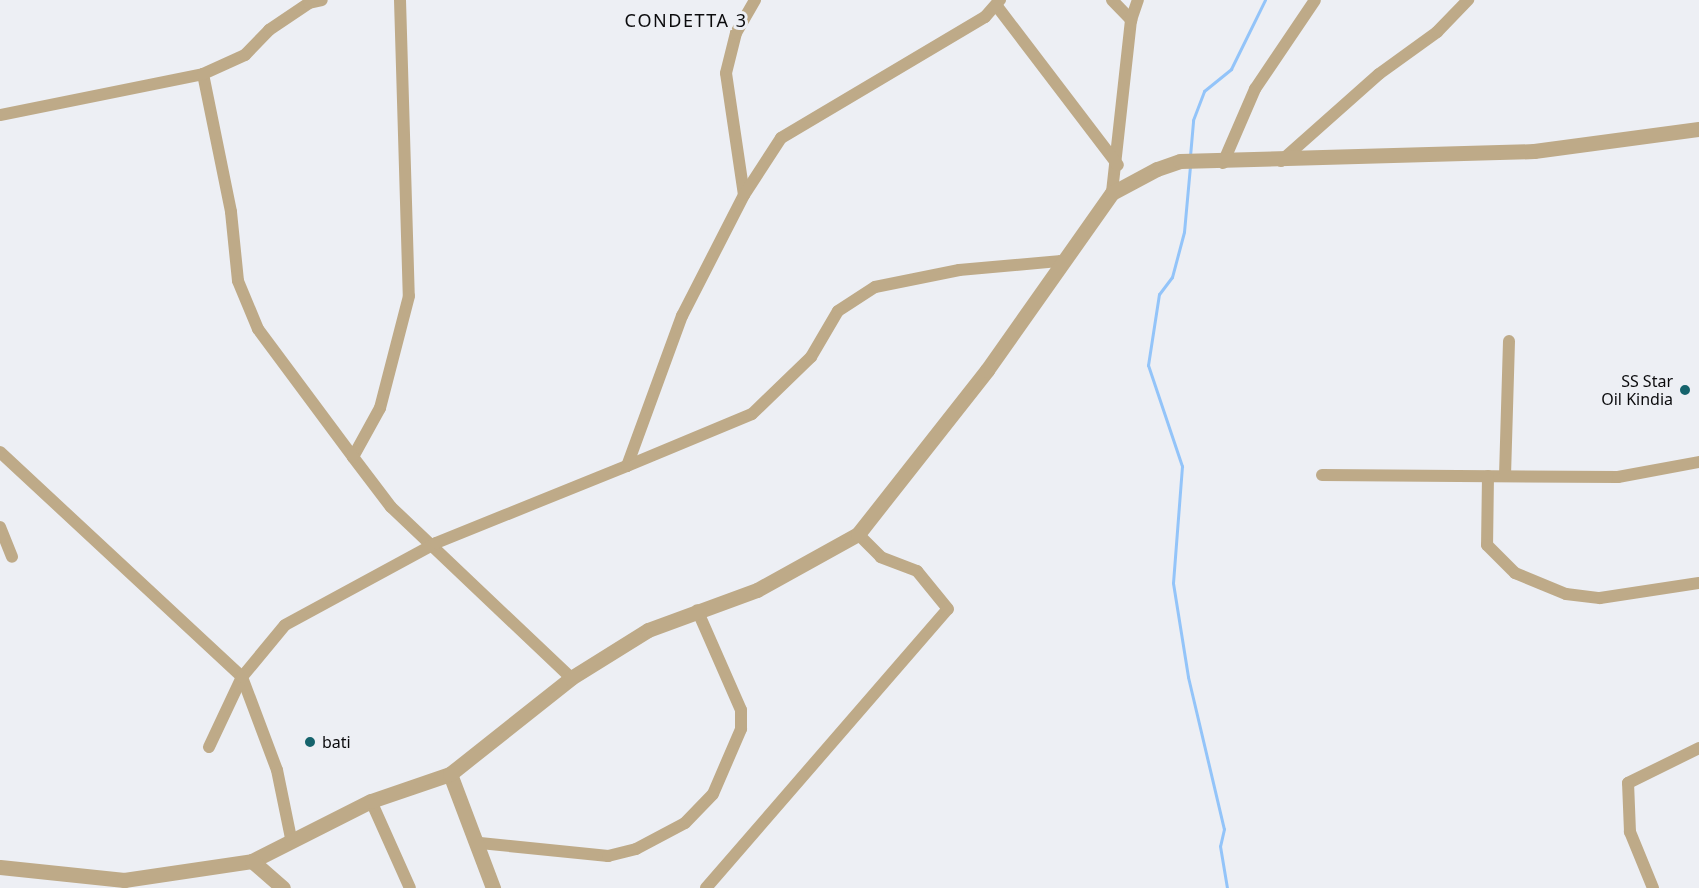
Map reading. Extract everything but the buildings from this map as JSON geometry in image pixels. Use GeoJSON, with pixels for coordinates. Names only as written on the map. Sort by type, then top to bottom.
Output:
{"type":"FeatureCollection","features":[{"type":"Feature","properties":{"kind":"street"},"geometry":{"type":"LineString","coordinates":[[0,115],[203,74],[245,55],[269,30],[309,3],[322,0]]}},
{"type":"Feature","properties":{"kind":"street"},"geometry":{"type":"LineString","coordinates":[[353,457],[380,408],[409,296],[400,0]]}},
{"type":"Feature","properties":{"kind":"street"},"geometry":{"type":"LineString","coordinates":[[744,195],[726,73],[736,33],[755,0]]}},
{"type":"Feature","properties":{"kind":"street"},"geometry":{"type":"LineString","coordinates":[[1112,0],[1131,20]]}},
{"type":"Feature","properties":{"kind":"street"},"geometry":{"type":"LineString","coordinates":[[0,867],[124,879],[252,861],[291,838],[371,801],[450,774],[571,678],[648,630],[697,610],[757,590],[858,534],[987,370],[1059,261],[1112,193],[1118,165],[1131,20],[1138,0]]}},
{"type":"Feature","properties":{"kind":"street"},"geometry":{"type":"LineString","coordinates":[[1223,163],[1255,89],[1315,0]]}},
{"type":"Feature","properties":{"kind":"street"},"geometry":{"type":"LineString","coordinates":[[1281,161],[1378,74],[1437,33],[1468,0]]}},
{"type":"Feature","properties":{"kind":"street"},"geometry":{"type":"LineString","coordinates":[[627,466],[682,316],[744,195],[781,138],[975,23],[998,2],[1118,165]]}},
{"type":"Feature","properties":{"kind":"street"},"geometry":{"type":"LineString","coordinates":[[203,74],[231,212],[238,281],[258,329],[392,507],[436,543],[571,678]]}},
{"type":"Feature","properties":{"kind":"street"},"geometry":{"type":"LineString","coordinates":[[1112,193],[1188,161],[1223,163],[1534,151],[1699,129]]}},
{"type":"Feature","properties":{"kind":"street"},"geometry":{"type":"LineString","coordinates":[[209,747],[242,677],[285,625],[436,543],[752,414],[811,357],[838,311],[875,287],[959,270],[1059,261]]}},
{"type":"Feature","properties":{"kind":"street"},"geometry":{"type":"LineString","coordinates":[[1505,476],[1509,341]]}},
{"type":"Feature","properties":{"kind":"street"},"geometry":{"type":"LineString","coordinates":[[2,458],[242,677],[277,770],[291,838]]}},
{"type":"Feature","properties":{"kind":"street"},"geometry":{"type":"LineString","coordinates":[[1322,475],[1618,477],[1699,462]]}},
{"type":"Feature","properties":{"kind":"street"},"geometry":{"type":"LineString","coordinates":[[1488,476],[1487,545],[1515,573],[1566,594],[1600,598],[1699,584]]}},
{"type":"Feature","properties":{"kind":"street"},"geometry":{"type":"LineString","coordinates":[[0,527],[12,557]]}},
{"type":"Feature","properties":{"kind":"street"},"geometry":{"type":"LineString","coordinates":[[706,888],[948,609],[917,571],[881,557],[858,534]]}},
{"type":"Feature","properties":{"kind":"street"},"geometry":{"type":"LineString","coordinates":[[480,843],[608,856],[636,849],[685,823],[713,794],[741,729],[741,710],[697,610]]}},
{"type":"Feature","properties":{"kind":"street"},"geometry":{"type":"LineString","coordinates":[[1653,888],[1630,832],[1628,783],[1699,748]]}},
{"type":"Feature","properties":{"kind":"street"},"geometry":{"type":"LineString","coordinates":[[450,774],[480,843],[493,888]]}},
{"type":"Feature","properties":{"kind":"street"},"geometry":{"type":"LineString","coordinates":[[371,801],[410,888]]}},
{"type":"Feature","properties":{"kind":"street"},"geometry":{"type":"LineString","coordinates":[[252,861],[282,888]]}},
{"type":"Feature","properties":{"kind":"waterway"},"geometry":{"type":"LineString","coordinates":[[1190,156],[1193,120],[1204,91],[1231,69],[1265,0]]}},
{"type":"Feature","properties":{"kind":"waterway"},"geometry":{"type":"LineString","coordinates":[[1190,166],[1184,232],[1172,277],[1159,294],[1148,365],[1182,466],[1173,583],[1188,677],[1224,829],[1220,846],[1227,888]]}},
{"type":"Feature","properties":{"kind":"place","name":"SS Star Oil Kindia"},"geometry":{"type":"Point","coordinates":[1685,390]}},
{"type":"Feature","properties":{"kind":"place","name":"bati"},"geometry":{"type":"Point","coordinates":[310,742]}},
{"type":"Feature","properties":{"kind":"district","name":"СONDETTA 3"},"geometry":{"type":"Point","coordinates":[686,20]}}]}
